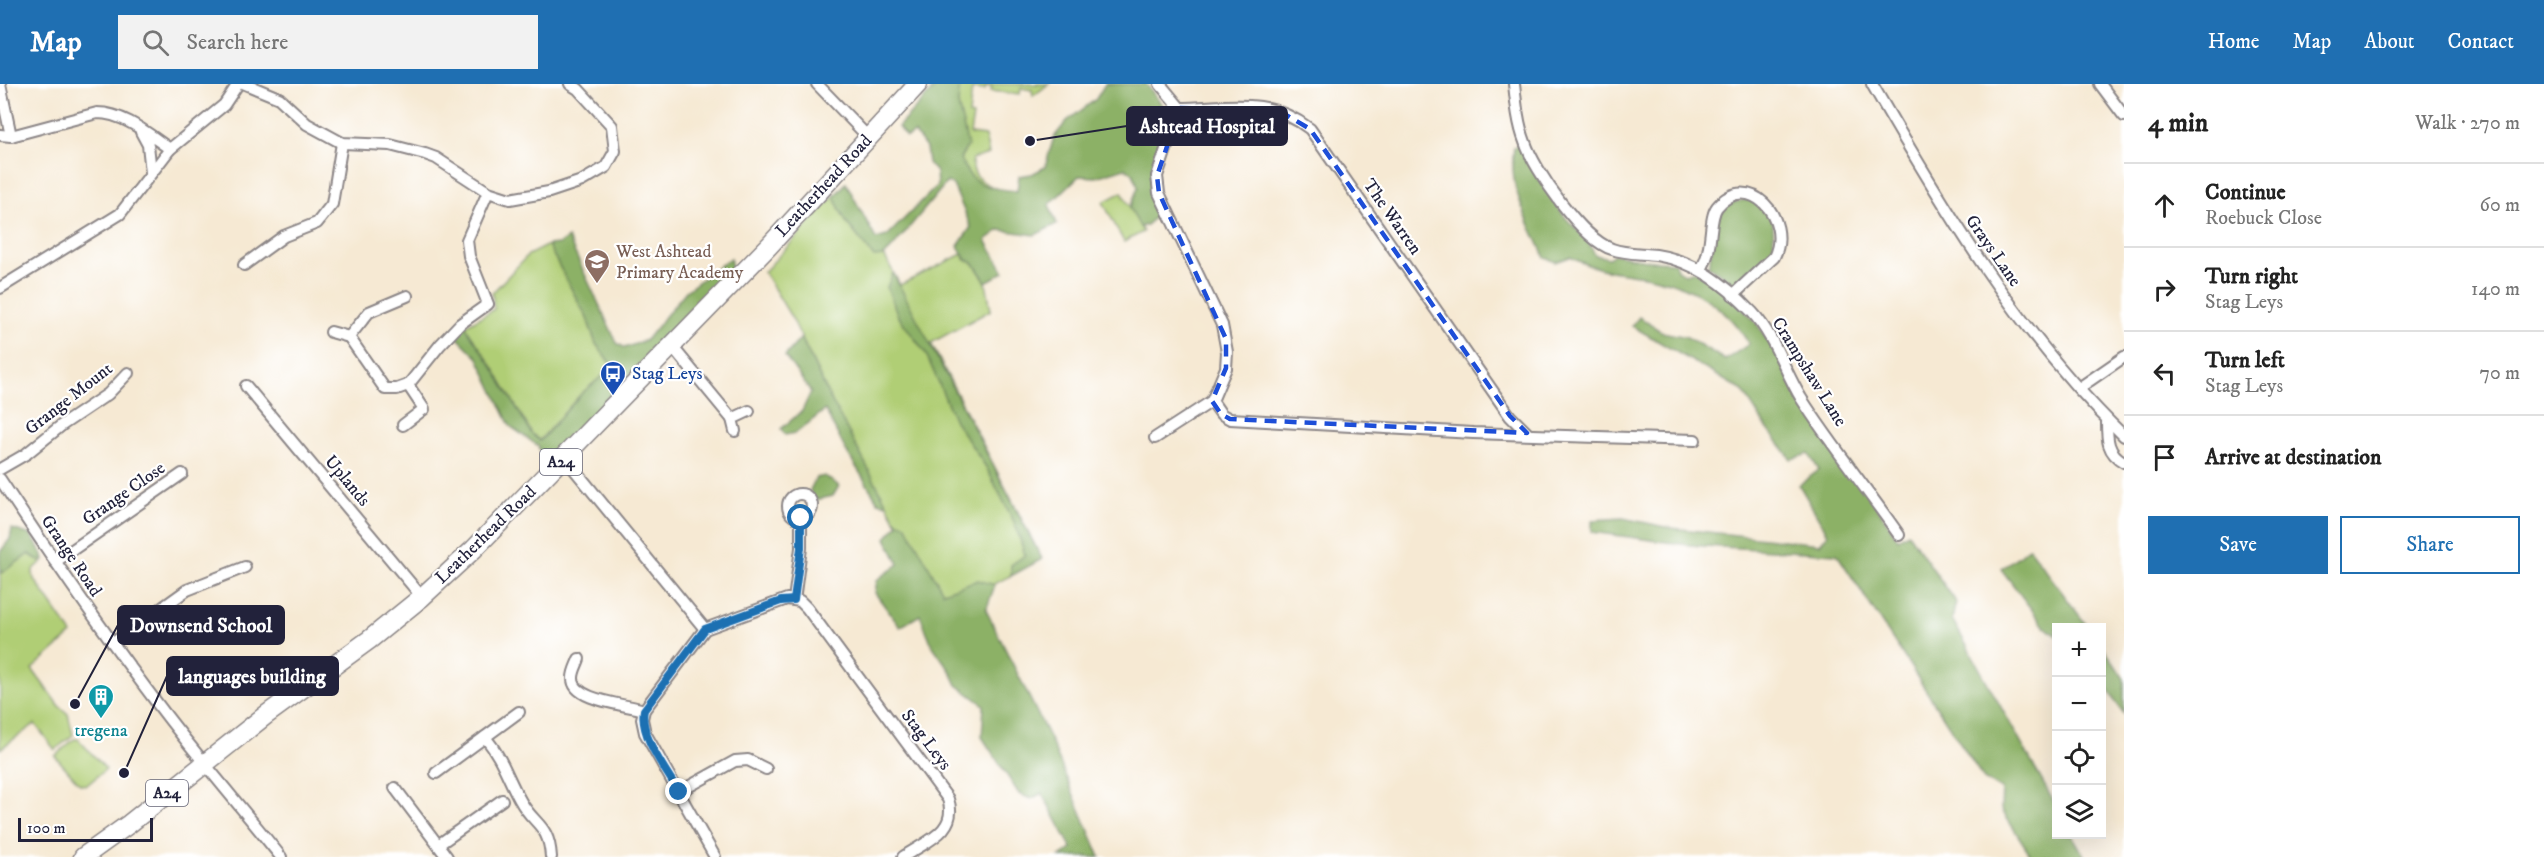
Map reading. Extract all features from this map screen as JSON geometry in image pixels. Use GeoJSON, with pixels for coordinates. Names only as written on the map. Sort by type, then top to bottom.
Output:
{"type":"FeatureCollection","features":[{"type":"Feature","properties":{"kind":"highway","name":"Leatherhead Road"},"geometry":{"type":"LineString","coordinates":[[83,857],[369,640],[422,597],[474,549],[769,246],[918,84]]}},
{"type":"Feature","properties":{"kind":"street"},"geometry":{"type":"LineString","coordinates":[[0,84],[5,135],[97,113],[110,113],[125,119],[170,149]]}},
{"type":"Feature","properties":{"kind":"street"},"geometry":{"type":"LineString","coordinates":[[0,288],[120,214],[170,149],[224,105],[238,84]]}},
{"type":"Feature","properties":{"kind":"street"},"geometry":{"type":"LineString","coordinates":[[245,84],[279,98],[307,124],[342,143],[390,145],[424,154],[436,158],[488,192],[510,199],[549,192],[582,181],[606,167],[615,150],[612,126],[578,89],[570,84]]}},
{"type":"Feature","properties":{"kind":"street"},"geometry":{"type":"LineString","coordinates":[[817,84],[869,138]]}},
{"type":"Feature","properties":{"kind":"street"},"geometry":{"type":"LineString","coordinates":[[1155,438],[1212,401],[1226,368],[1226,339],[1222,325],[1158,193],[1157,176],[1180,108],[1160,84]]}},
{"type":"Feature","properties":{"kind":"street","name":"Crampshaw Lane"},"geometry":{"type":"LineString","coordinates":[[1514,84],[1523,139],[1529,153],[1564,206],[1581,227],[1595,240],[1610,249],[1669,257],[1701,269],[1734,295],[1765,330],[1802,399],[1899,535]]}},
{"type":"Feature","properties":{"kind":"street","name":"Grays Lane"},"geometry":{"type":"LineString","coordinates":[[1872,84],[1971,250],[2059,368],[2107,422],[2124,436]]}},
{"type":"Feature","properties":{"kind":"street"},"geometry":{"type":"LineString","coordinates":[[2100,84],[2124,116]]}},
{"type":"Feature","properties":{"kind":"street","name":"The Warren"},"geometry":{"type":"LineString","coordinates":[[1180,108],[1252,105],[1276,109],[1293,116],[1310,129],[1510,416],[1527,433]]}},
{"type":"Feature","properties":{"kind":"street"},"geometry":{"type":"LineString","coordinates":[[139,129],[148,145],[151,172]]}},
{"type":"Feature","properties":{"kind":"street"},"geometry":{"type":"LineString","coordinates":[[244,265],[284,236],[317,223],[332,204],[342,143]]}},
{"type":"Feature","properties":{"kind":"street"},"geometry":{"type":"LineString","coordinates":[[331,332],[350,337],[385,389],[397,389],[408,385],[460,324],[488,304],[469,256],[466,240],[488,192]]}},
{"type":"Feature","properties":{"kind":"street"},"geometry":{"type":"LineString","coordinates":[[1701,269],[1710,251],[1713,217],[1717,208],[1735,196],[1755,196],[1762,200],[1776,219],[1779,232],[1778,250],[1774,257],[1734,295]]}},
{"type":"Feature","properties":{"kind":"street"},"geometry":{"type":"LineString","coordinates":[[350,337],[369,312],[407,296]]}},
{"type":"Feature","properties":{"kind":"street"},"geometry":{"type":"LineString","coordinates":[[671,345],[732,419],[735,431]]}},
{"type":"Feature","properties":{"kind":"street"},"geometry":{"type":"LineString","coordinates":[[2079,388],[2124,357]]}},
{"type":"Feature","properties":{"kind":"street","name":"Grange Mount"},"geometry":{"type":"LineString","coordinates":[[0,470],[26,454],[62,425],[108,394],[128,373]]}},
{"type":"Feature","properties":{"kind":"street"},"geometry":{"type":"LineString","coordinates":[[403,425],[424,409],[408,385]]}},
{"type":"Feature","properties":{"kind":"street","name":"Uplands"},"geometry":{"type":"LineString","coordinates":[[246,386],[422,597]]}},
{"type":"Feature","properties":{"kind":"street"},"geometry":{"type":"LineString","coordinates":[[1212,401],[1221,414],[1230,419],[1473,433],[1695,440]]}},
{"type":"Feature","properties":{"kind":"street"},"geometry":{"type":"LineString","coordinates":[[732,419],[749,411]]}},
{"type":"Feature","properties":{"kind":"street"},"geometry":{"type":"LineString","coordinates":[[2107,422],[2108,444],[2112,453],[2124,462]]}},
{"type":"Feature","properties":{"kind":"street"},"geometry":{"type":"LineString","coordinates":[[565,458],[705,629]]}},
{"type":"Feature","properties":{"kind":"street","name":"Grange Close"},"geometry":{"type":"LineString","coordinates":[[55,562],[182,474]]}},
{"type":"Feature","properties":{"kind":"street","name":"Grange Road"},"geometry":{"type":"LineString","coordinates":[[0,479],[55,562],[113,643],[281,857]]}},
{"type":"Feature","properties":{"kind":"street"},"geometry":{"type":"LineString","coordinates":[[715,857],[645,733],[642,719],[644,710],[705,629],[781,601],[794,600],[801,548],[801,518]]}},
{"type":"Feature","properties":{"kind":"street"},"geometry":{"type":"LineString","coordinates":[[113,643],[187,590],[245,567]]}},
{"type":"Feature","properties":{"kind":"street","name":"Stag Leys"},"geometry":{"type":"LineString","coordinates":[[794,600],[807,608],[948,799],[952,815],[950,823],[903,857]]}},
{"type":"Feature","properties":{"kind":"street"},"geometry":{"type":"LineString","coordinates":[[579,659],[573,682],[583,695],[644,710]]}},
{"type":"Feature","properties":{"kind":"street"},"geometry":{"type":"LineString","coordinates":[[436,774],[519,712]]}},
{"type":"Feature","properties":{"kind":"street"},"geometry":{"type":"LineString","coordinates":[[485,737],[505,765],[521,802],[546,833],[551,857]]}},
{"type":"Feature","properties":{"kind":"street"},"geometry":{"type":"LineString","coordinates":[[679,792],[735,761],[748,760],[766,769]]}},
{"type":"Feature","properties":{"kind":"street"},"geometry":{"type":"LineString","coordinates":[[395,788],[447,857]]}},
{"type":"Feature","properties":{"kind":"street"},"geometry":{"type":"LineString","coordinates":[[438,845],[502,800]]}},
{"type":"Feature","properties":{"kind":"highlighted area"},"geometry":{"type":"Polygon","coordinates":[[[1180,108],[1276,109],[1310,129],[1510,416],[1527,433],[1230,419],[1221,414],[1212,401],[1226,368],[1226,339],[1159,193],[1157,176],[1180,108]]]}},
{"type":"Feature","properties":{"kind":"green space"},"geometry":{"type":"Polygon","coordinates":[[[938,84],[960,84],[958,104],[968,146],[960,158],[964,168],[982,184],[1017,191],[1019,176],[1032,174],[1045,167],[1054,137],[1067,121],[1096,99],[1105,84],[1146,84],[1163,106],[1168,125],[1151,182],[1160,213],[1146,225],[1140,227],[1130,208],[1138,187],[1133,173],[1125,168],[1096,177],[1079,176],[1049,205],[1057,224],[1035,235],[1000,230],[986,240],[1004,272],[986,282],[973,262],[966,260],[958,246],[971,227],[953,185],[947,182],[893,247],[884,256],[874,257],[846,222],[834,197],[846,183],[876,239],[887,236],[937,186],[936,172],[928,163],[926,148],[915,133],[906,137],[898,127],[938,84]]]}},
{"type":"Feature","properties":{"kind":"green space"},"geometry":{"type":"Polygon","coordinates":[[[960,84],[1049,84],[1033,96],[1032,90],[1021,88],[1020,94],[991,91],[992,87],[986,86],[985,90],[972,89],[969,115],[973,116],[970,134],[985,136],[989,154],[972,159],[973,169],[979,179],[991,188],[981,184],[967,173],[960,156],[957,130],[960,84]]]}},
{"type":"Feature","properties":{"kind":"green space"},"geometry":{"type":"Polygon","coordinates":[[[1522,145],[1553,201],[1586,240],[1595,255],[1609,258],[1614,254],[1652,261],[1675,262],[1677,270],[1685,274],[1695,271],[1734,299],[1757,324],[1898,539],[1908,533],[1956,602],[1952,619],[2052,799],[2052,839],[2074,839],[2085,857],[2032,857],[2001,809],[2002,789],[1985,781],[1837,554],[1688,545],[1592,532],[1592,520],[1623,518],[1671,528],[1820,544],[1828,534],[1799,485],[1819,470],[1809,454],[1791,459],[1764,424],[1743,391],[1632,326],[1639,317],[1662,332],[1687,337],[1725,360],[1749,344],[1741,331],[1721,310],[1697,293],[1683,287],[1654,278],[1603,269],[1570,257],[1556,262],[1545,258],[1526,217],[1517,190],[1513,162],[1514,147],[1522,145]]]}},
{"type":"Feature","properties":{"kind":"green space"},"geometry":{"type":"Polygon","coordinates":[[[846,183],[900,285],[962,254],[966,260],[973,262],[986,282],[991,310],[931,343],[1042,559],[944,611],[828,394],[793,320],[764,272],[846,183]]]}},
{"type":"Feature","properties":{"kind":"green space"},"geometry":{"type":"Polygon","coordinates":[[[1122,192],[1143,232],[1124,242],[1103,202],[1122,192]]]}},
{"type":"Feature","properties":{"kind":"green space"},"geometry":{"type":"Polygon","coordinates":[[[1744,200],[1758,201],[1773,218],[1774,249],[1744,277],[1734,283],[1708,266],[1716,224],[1720,216],[1725,208],[1744,200]]]}},
{"type":"Feature","properties":{"kind":"green space"},"geometry":{"type":"Polygon","coordinates":[[[568,238],[617,343],[625,348],[646,340],[686,291],[730,258],[732,268],[668,333],[663,335],[660,343],[553,455],[542,456],[538,446],[510,426],[478,358],[455,335],[465,326],[494,369],[532,434],[540,441],[581,394],[613,367],[596,344],[587,318],[548,245],[559,244],[568,238]]]}},
{"type":"Feature","properties":{"kind":"green space"},"geometry":{"type":"Polygon","coordinates":[[[548,245],[587,318],[596,344],[613,367],[581,394],[539,441],[532,434],[494,369],[465,326],[494,309],[492,293],[528,255],[548,245]]]}},
{"type":"Feature","properties":{"kind":"green space"},"geometry":{"type":"Polygon","coordinates":[[[893,273],[1042,559],[1011,576],[1011,565],[1025,555],[1015,524],[986,467],[955,421],[926,354],[898,316],[887,287],[893,273]]]}},
{"type":"Feature","properties":{"kind":"green space"},"geometry":{"type":"Polygon","coordinates":[[[801,338],[887,504],[878,502],[845,449],[825,410],[796,433],[785,435],[781,429],[802,411],[811,392],[785,356],[801,338]]]}},
{"type":"Feature","properties":{"kind":"green space"},"geometry":{"type":"Polygon","coordinates":[[[825,476],[839,486],[833,496],[816,500],[812,497],[810,490],[816,478],[825,476]]]}},
{"type":"Feature","properties":{"kind":"green space"},"geometry":{"type":"Polygon","coordinates":[[[895,520],[906,525],[943,592],[978,580],[995,585],[986,610],[1050,739],[1100,857],[1060,857],[1072,849],[1042,793],[1031,799],[1019,794],[982,737],[984,705],[957,685],[951,672],[932,645],[920,615],[900,627],[875,593],[877,580],[899,564],[886,538],[898,524],[895,520]]]}},
{"type":"Feature","properties":{"kind":"green space"},"geometry":{"type":"Polygon","coordinates":[[[12,529],[31,535],[44,560],[40,561],[29,554],[0,574],[0,552],[10,539],[12,529]]]}},
{"type":"Feature","properties":{"kind":"green space"},"geometry":{"type":"Polygon","coordinates":[[[2029,548],[2085,623],[2052,623],[2052,633],[2044,626],[2001,569],[2029,548]]]}},
{"type":"Feature","properties":{"kind":"green space"},"geometry":{"type":"Polygon","coordinates":[[[29,554],[40,561],[44,560],[33,570],[33,577],[72,634],[32,669],[59,706],[68,714],[73,735],[55,750],[35,724],[0,749],[0,574],[29,554]]]}},
{"type":"Feature","properties":{"kind":"green space"},"geometry":{"type":"Polygon","coordinates":[[[2106,651],[2124,679],[2124,714],[2106,687],[2106,651]]]}},
{"type":"Feature","properties":{"kind":"green space"},"geometry":{"type":"Polygon","coordinates":[[[74,739],[78,739],[106,769],[87,785],[80,784],[55,756],[74,739]]]}},
{"type":"Feature","properties":{"kind":"place","name":"Ashtead Hospital"},"geometry":{"type":"Point","coordinates":[1030,141]}},
{"type":"Feature","properties":{"kind":"place","name":"West Ashtead Primary Academy"},"geometry":{"type":"Point","coordinates":[597,285]}},
{"type":"Feature","properties":{"kind":"place","name":"Stag Leys"},"geometry":{"type":"Point","coordinates":[613,397]}},
{"type":"Feature","properties":{"kind":"place","name":"Downsend School"},"geometry":{"type":"Point","coordinates":[75,704]}},
{"type":"Feature","properties":{"kind":"place","name":"tregena"},"geometry":{"type":"Point","coordinates":[101,720]}},
{"type":"Feature","properties":{"kind":"place","name":"languages building"},"geometry":{"type":"Point","coordinates":[124,773]}},
{"type":"Feature","properties":{"kind":"route"},"geometry":{"type":"LineString","coordinates":[[679,792],[645,733],[642,719],[644,710],[705,629],[781,601],[794,600],[801,548],[801,518]]}}]}
